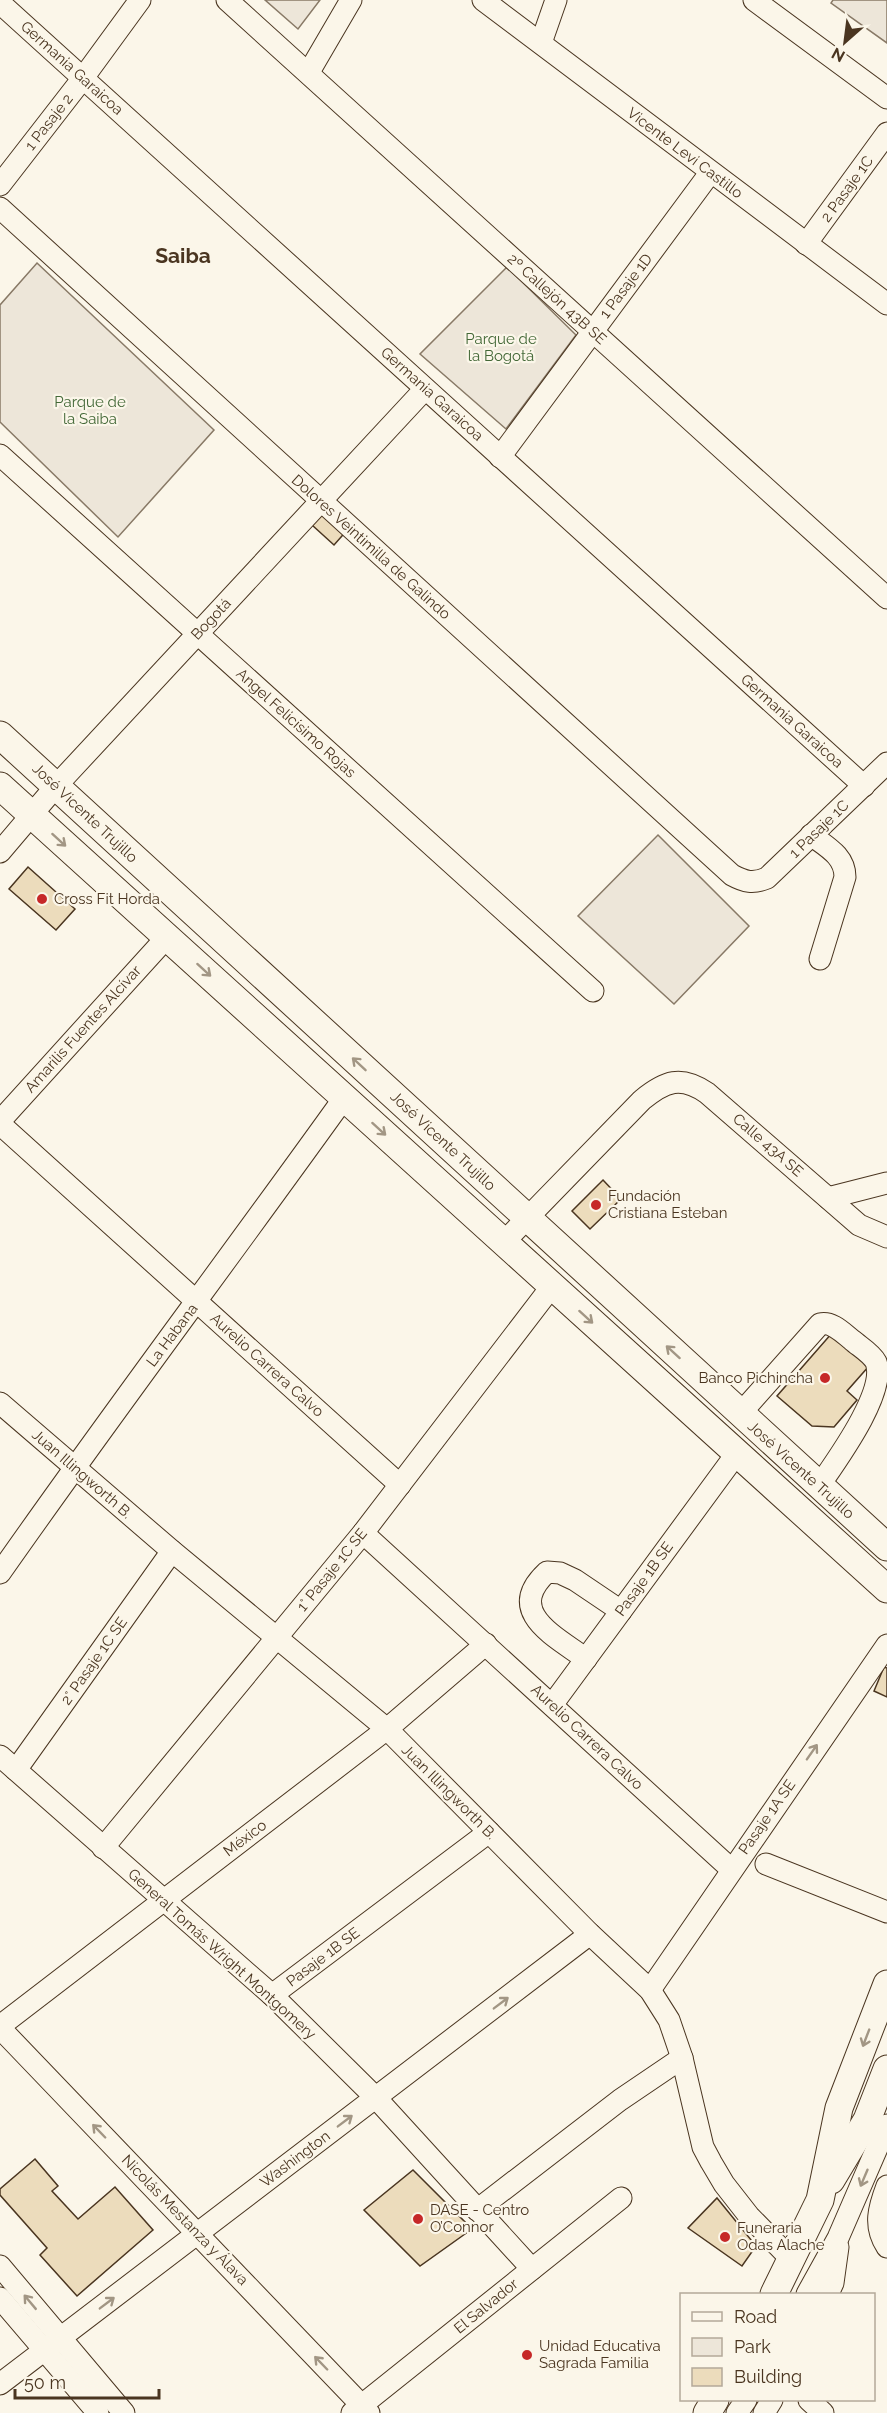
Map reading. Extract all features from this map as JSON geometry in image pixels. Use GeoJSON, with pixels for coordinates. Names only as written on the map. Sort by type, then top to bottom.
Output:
{"type":"FeatureCollection","features":[{"type":"Feature","properties":{"kind":"main road","name":"José Vicente Trujillo"},"geometry":{"type":"LineString","coordinates":[[0,735],[887,1547]]}},
{"type":"Feature","properties":{"kind":"main road","name":"José Vicente Trujillo"},"geometry":{"type":"LineString","coordinates":[[0,786],[887,1589]]}},
{"type":"Feature","properties":{"kind":"main road"},"geometry":{"type":"LineString","coordinates":[[820,2200],[839,2108],[887,1984]]}},
{"type":"Feature","properties":{"kind":"main road"},"geometry":{"type":"LineString","coordinates":[[775,2293],[820,2200],[867,2120],[887,2069]]}},
{"type":"Feature","properties":{"kind":"street","name":"1 Pasaje 2"},"geometry":{"type":"LineString","coordinates":[[0,185],[140,0]]}},
{"type":"Feature","properties":{"kind":"street","name":"2º Callejón 43B SE"},"geometry":{"type":"LineString","coordinates":[[227,0],[887,598]]}},
{"type":"Feature","properties":{"kind":"street"},"geometry":{"type":"LineString","coordinates":[[309,72],[351,0]]}},
{"type":"Feature","properties":{"kind":"street","name":"Vicente Levi Castillo"},"geometry":{"type":"LineString","coordinates":[[483,0],[887,304]]}},
{"type":"Feature","properties":{"kind":"street"},"geometry":{"type":"LineString","coordinates":[[541,43],[556,0]]}},
{"type":"Feature","properties":{"kind":"street"},"geometry":{"type":"LineString","coordinates":[[754,0],[887,98]]}},
{"type":"Feature","properties":{"kind":"street","name":"Germania Garaicoa"},"geometry":{"type":"LineString","coordinates":[[0,3],[864,786]]}},
{"type":"Feature","properties":{"kind":"street","name":"2 Pasaje 1C"},"geometry":{"type":"LineString","coordinates":[[806,244],[887,133]]}},
{"type":"Feature","properties":{"kind":"street","name":"1 Pasaje 1D"},"geometry":{"type":"LineString","coordinates":[[500,457],[710,173]]}},
{"type":"Feature","properties":{"kind":"street","name":"Dolores Veintimilla de Galindo"},"geometry":{"type":"LineString","coordinates":[[0,208],[732,875],[744,882]]}},
{"type":"Feature","properties":{"kind":"street","name":"Bogotá"},"geometry":{"type":"LineString","coordinates":[[0,852],[56,786],[425,389]]}},
{"type":"Feature","properties":{"kind":"street","name":"Angel Felicísimo Rojas"},"geometry":{"type":"LineString","coordinates":[[0,455],[593,991]]}},
{"type":"Feature","properties":{"kind":"street","name":"1 Pasaje 1C"},"geometry":{"type":"LineString","coordinates":[[744,882],[755,883],[767,879],[887,763]]}},
{"type":"Feature","properties":{"kind":"street"},"geometry":{"type":"LineString","coordinates":[[811,835],[842,860],[845,868],[845,877],[820,959]]}},
{"type":"Feature","properties":{"kind":"street","name":"Amarilis Fuentes Alcívar"},"geometry":{"type":"LineString","coordinates":[[0,1122],[167,937]]}},
{"type":"Feature","properties":{"kind":"street","name":"Calle 43A SE"},"geometry":{"type":"LineString","coordinates":[[504,1242],[655,1089],[669,1083],[683,1082],[695,1085],[708,1093],[828,1198]]}},
{"type":"Feature","properties":{"kind":"street","name":"La Habana"},"geometry":{"type":"LineString","coordinates":[[0,1573],[74,1467],[198,1302],[344,1098]]}},
{"type":"Feature","properties":{"kind":"street","name":"Aurelio Carrera Calvo"},"geometry":{"type":"LineString","coordinates":[[0,1122],[400,1485]]}},
{"type":"Feature","properties":{"kind":"street"},"geometry":{"type":"LineString","coordinates":[[828,1198],[887,1183]]}},
{"type":"Feature","properties":{"kind":"street"},"geometry":{"type":"LineString","coordinates":[[828,1198],[859,1225],[887,1237]]}},
{"type":"Feature","properties":{"kind":"street","name":"1° Pasaje 1C SE"},"geometry":{"type":"LineString","coordinates":[[104,1848],[363,1533],[552,1286]]}},
{"type":"Feature","properties":{"kind":"street"},"geometry":{"type":"LineString","coordinates":[[740,1414],[820,1324],[832,1325],[866,1351],[876,1363],[879,1376],[876,1392],[846,1446],[819,1486]]}},
{"type":"Feature","properties":{"kind":"street","name":"Juan Illingworth B."},"geometry":{"type":"LineString","coordinates":[[0,1403],[172,1551],[387,1730],[590,1934],[650,1990],[669,2020],[682,2058],[703,2147],[724,2184],[750,2216],[792,2260]]}},
{"type":"Feature","properties":{"kind":"street","name":"Pasaje 1B SE"},"geometry":{"type":"LineString","coordinates":[[552,1705],[737,1453]]}},
{"type":"Feature","properties":{"kind":"street","name":"Aurelio Carrera Calvo"},"geometry":{"type":"LineString","coordinates":[[363,1533],[731,1869]]}},
{"type":"Feature","properties":{"kind":"street","name":"2° Pasaje 1C SE"},"geometry":{"type":"LineString","coordinates":[[16,1770],[172,1551]]}},
{"type":"Feature","properties":{"kind":"street"},"geometry":{"type":"LineString","coordinates":[[586,1659],[540,1624],[532,1615],[529,1604],[532,1591],[539,1580],[547,1572],[560,1573],[621,1611]]}},
{"type":"Feature","properties":{"kind":"street","name":"México"},"geometry":{"type":"LineString","coordinates":[[0,2027],[387,1730],[486,1644]]}},
{"type":"Feature","properties":{"kind":"street","name":"Pasaje 1A SE"},"geometry":{"type":"LineString","coordinates":[[650,1990],[887,1645]]}},
{"type":"Feature","properties":{"kind":"street","name":"General Tomás Wright Montgomery"},"geometry":{"type":"LineString","coordinates":[[0,1756],[272,1995],[376,2098],[532,2270]]}},
{"type":"Feature","properties":{"kind":"street","name":"Pasaje 1B SE"},"geometry":{"type":"LineString","coordinates":[[272,1995],[489,1832]]}},
{"type":"Feature","properties":{"kind":"street"},"geometry":{"type":"LineString","coordinates":[[766,1864],[887,1912]]}},
{"type":"Feature","properties":{"kind":"street","name":"Washington"},"geometry":{"type":"LineString","coordinates":[[0,2384],[590,1934]]}},
{"type":"Feature","properties":{"kind":"street","name":"Nicolás Mestanza y Álava"},"geometry":{"type":"LineString","coordinates":[[0,2027],[198,2234],[361,2410]]}},
{"type":"Feature","properties":{"kind":"street"},"geometry":{"type":"LineString","coordinates":[[477,2210],[620,2100],[682,2058]]}},
{"type":"Feature","properties":{"kind":"street"},"geometry":{"type":"LineString","coordinates":[[808,2293],[838,2238],[887,2125]]}},
{"type":"Feature","properties":{"kind":"street"},"geometry":{"type":"LineString","coordinates":[[887,2186],[879,2207],[878,2227],[887,2247]]}},
{"type":"Feature","properties":{"kind":"street","name":"El Salvador"},"geometry":{"type":"LineString","coordinates":[[361,2410],[621,2198]]}},
{"type":"Feature","properties":{"kind":"street"},"geometry":{"type":"LineString","coordinates":[[829,2293],[834,2283],[838,2238]]}},
{"type":"Feature","properties":{"kind":"street"},"geometry":{"type":"LineString","coordinates":[[0,2266],[98,2413]]}},
{"type":"Feature","properties":{"kind":"street"},"geometry":{"type":"LineString","coordinates":[[0,2298],[53,2344],[124,2413]]}},
{"type":"Feature","properties":{"kind":"street"},"geometry":{"type":"LineString","coordinates":[[810,2401],[823,2413]]}},
{"type":"Feature","properties":{"kind":"green space"},"geometry":{"type":"Polygon","coordinates":[[[265,0],[320,0],[298,29],[265,0]]]}},
{"type":"Feature","properties":{"kind":"green space"},"geometry":{"type":"Polygon","coordinates":[[[833,0],[887,0],[887,43],[831,3],[833,0]]]}},
{"type":"Feature","properties":{"kind":"green space","name":"Parque de la Saiba"},"geometry":{"type":"Polygon","coordinates":[[[37,263],[214,430],[118,537],[0,422],[0,305],[37,263]]]}},
{"type":"Feature","properties":{"kind":"green space","name":"Parque de la Bogotá"},"geometry":{"type":"Polygon","coordinates":[[[507,267],[576,335],[506,429],[420,354],[507,267]]]}},
{"type":"Feature","properties":{"kind":"green space"},"geometry":{"type":"Polygon","coordinates":[[[658,835],[749,926],[674,1004],[578,916],[658,835]]]}},
{"type":"Feature","properties":{"kind":"building"},"geometry":{"type":"Polygon","coordinates":[[[328,508],[349,528],[334,545],[312,525],[328,508]]]}},
{"type":"Feature","properties":{"kind":"building","name":"Cross Fit Horda"},"geometry":{"type":"Polygon","coordinates":[[[28,867],[75,909],[56,930],[9,889],[28,867]]]}},
{"type":"Feature","properties":{"kind":"building","name":"Fundación Cristiana Esteban"},"geometry":{"type":"Polygon","coordinates":[[[603,1180],[621,1199],[590,1229],[572,1211],[603,1180]]]}},
{"type":"Feature","properties":{"kind":"building","name":"Banco Pichincha"},"geometry":{"type":"Polygon","coordinates":[[[832,1333],[869,1366],[847,1391],[857,1400],[834,1427],[812,1426],[777,1396],[832,1333]]]}},
{"type":"Feature","properties":{"kind":"building"},"geometry":{"type":"Polygon","coordinates":[[[884,1667],[887,1668],[887,1697],[874,1691],[884,1667]]]}},
{"type":"Feature","properties":{"kind":"building"},"geometry":{"type":"Polygon","coordinates":[[[35,2159],[58,2186],[52,2191],[78,2219],[115,2187],[153,2230],[77,2296],[40,2255],[47,2248],[0,2195],[0,2189],[35,2159]]]}},
{"type":"Feature","properties":{"kind":"building","name":"DASE - Centro O’Connor"},"geometry":{"type":"Polygon","coordinates":[[[413,2170],[472,2229],[420,2266],[364,2210],[413,2170]]]}},
{"type":"Feature","properties":{"kind":"building","name":"Funeraria Odas Alache"},"geometry":{"type":"Polygon","coordinates":[[[717,2198],[756,2246],[742,2266],[688,2228],[717,2198]]]}},
{"type":"Feature","properties":{"kind":"place","name":"Cross Fit Horda"},"geometry":{"type":"Point","coordinates":[42,899]}},
{"type":"Feature","properties":{"kind":"place","name":"Fundación Cristiana Esteban"},"geometry":{"type":"Point","coordinates":[596,1205]}},
{"type":"Feature","properties":{"kind":"place","name":"Banco Pichincha"},"geometry":{"type":"Point","coordinates":[825,1378]}},
{"type":"Feature","properties":{"kind":"place","name":"DASE - Centro O’Connor"},"geometry":{"type":"Point","coordinates":[418,2219]}},
{"type":"Feature","properties":{"kind":"place","name":"Funeraria Odas Alache"},"geometry":{"type":"Point","coordinates":[725,2237]}},
{"type":"Feature","properties":{"kind":"place","name":"Unidad Educativa Sagrada Familia"},"geometry":{"type":"Point","coordinates":[527,2355]}},
{"type":"Feature","properties":{"kind":"district","name":"Saiba"},"geometry":{"type":"Point","coordinates":[183,256]}}]}
